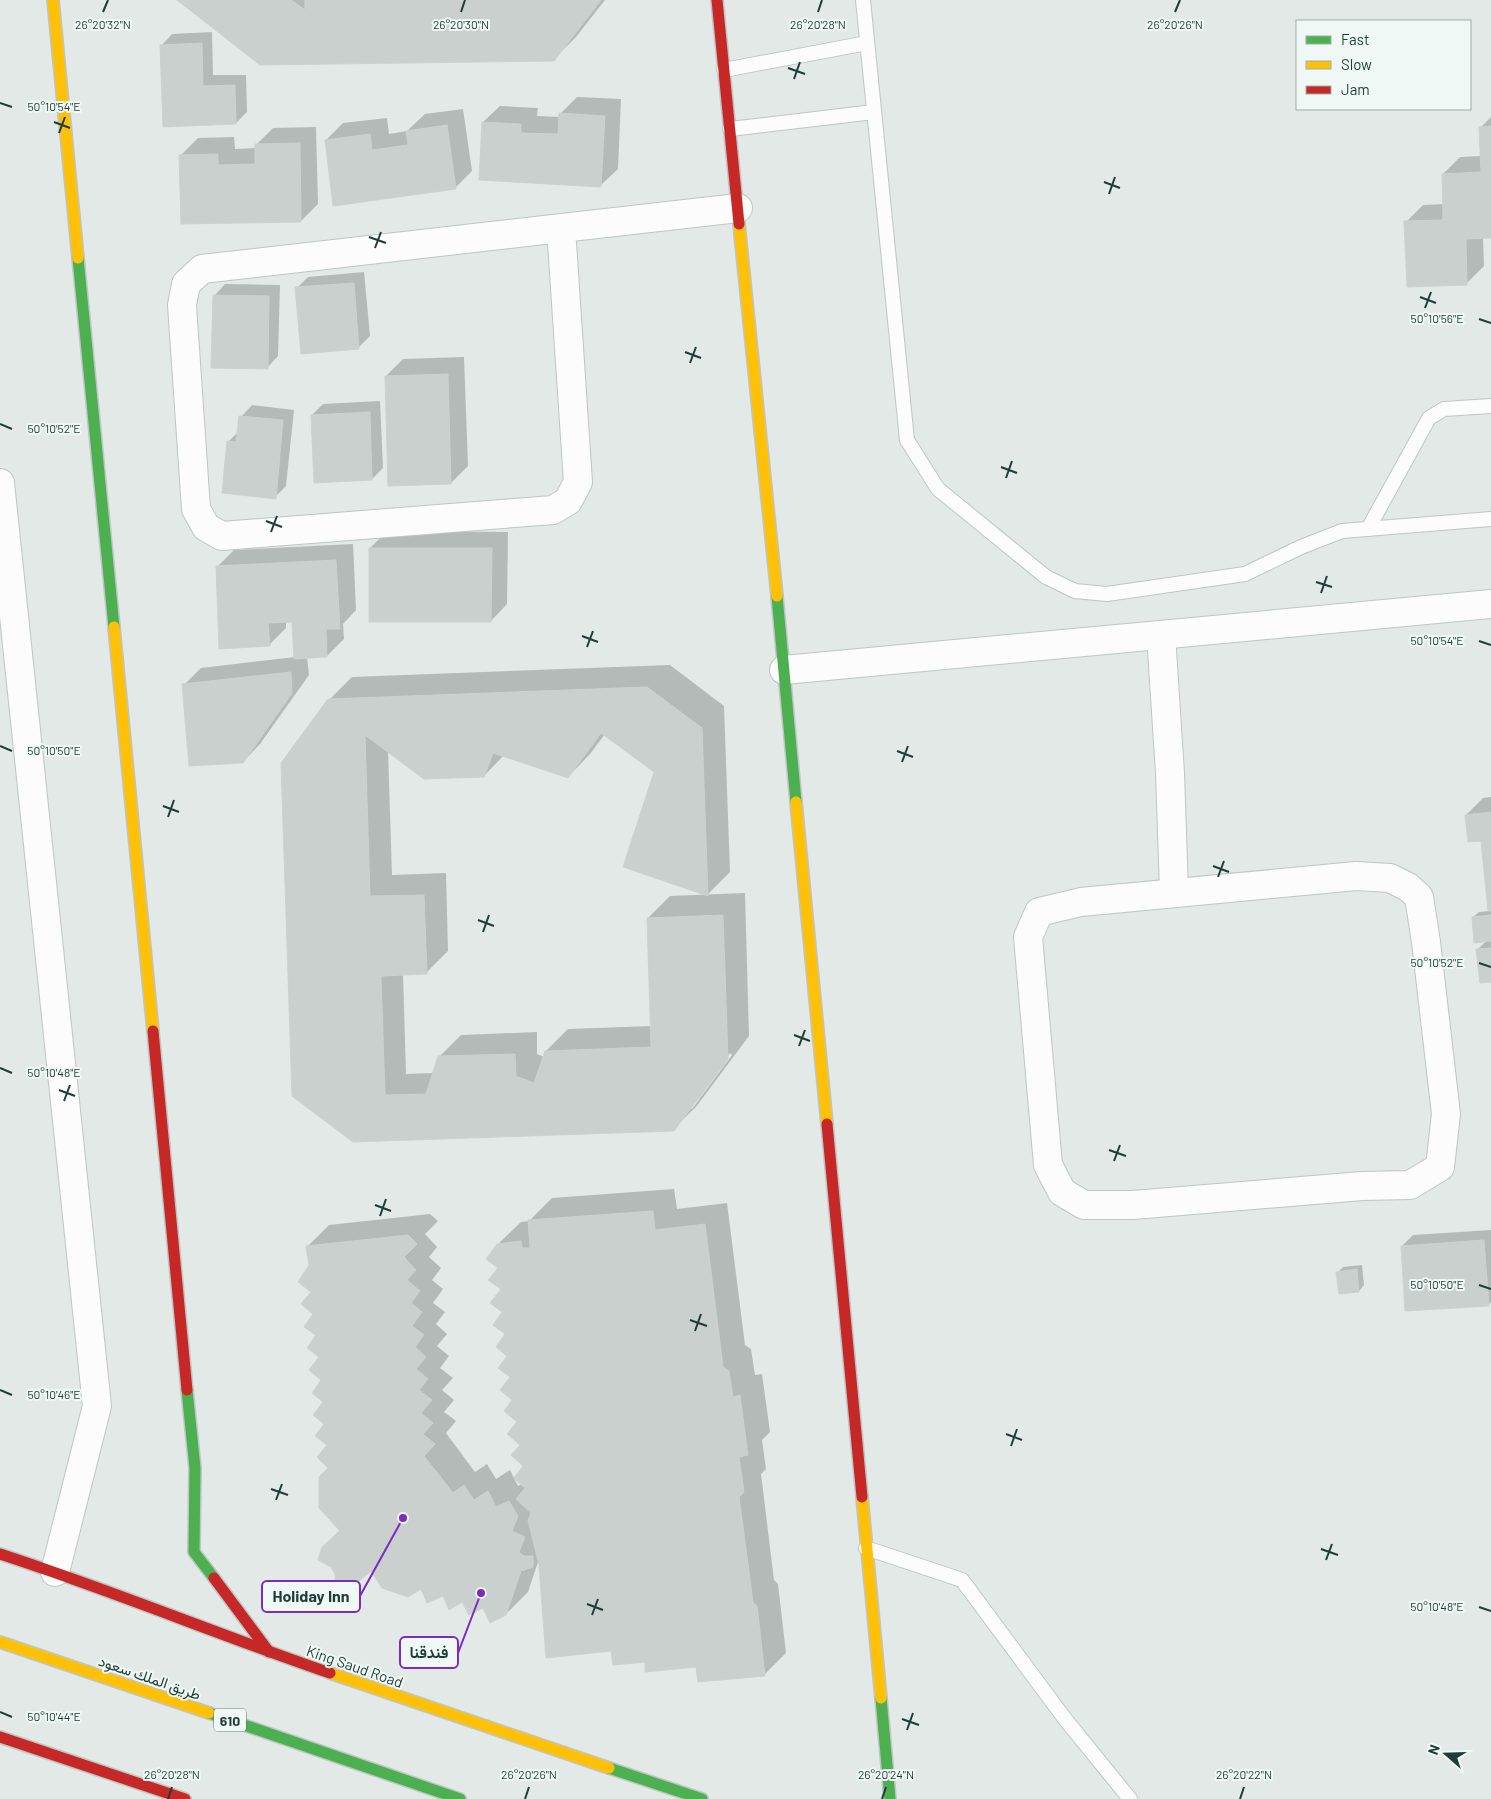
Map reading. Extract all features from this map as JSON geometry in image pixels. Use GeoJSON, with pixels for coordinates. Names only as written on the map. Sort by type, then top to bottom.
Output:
{"type":"FeatureCollection","features":[{"type":"Feature","properties":{"kind":"street"},"geometry":{"type":"LineString","coordinates":[[53,0],[196,1468],[194,1552],[269,1652]]}},
{"type":"Feature","properties":{"kind":"street"},"geometry":{"type":"LineString","coordinates":[[717,0],[784,670],[890,1799]]}},
{"type":"Feature","properties":{"kind":"street"},"geometry":{"type":"LineString","coordinates":[[561,228],[578,482],[568,501],[553,510],[222,536],[206,527],[196,509],[182,305],[186,284],[202,269],[561,228],[738,208]]}},
{"type":"Feature","properties":{"kind":"street"},"geometry":{"type":"LineString","coordinates":[[0,483],[96,1406],[55,1572]]}},
{"type":"Feature","properties":{"kind":"street"},"geometry":{"type":"LineString","coordinates":[[784,670],[1491,604]]}},
{"type":"Feature","properties":{"kind":"street"},"geometry":{"type":"LineString","coordinates":[[1161,635],[1170,773],[1174,892]]}},
{"type":"Feature","properties":{"kind":"street"},"geometry":{"type":"LineString","coordinates":[[1356,876],[1390,878],[1408,887],[1419,898],[1446,1114],[1440,1167],[1410,1185],[1362,1186],[1133,1206],[1084,1205],[1062,1192],[1048,1166],[1028,937],[1039,912],[1081,902],[1174,892],[1356,876]]}},
{"type":"Feature","properties":{"kind":"street","name":"King Saud Road"},"geometry":{"type":"LineString","coordinates":[[0,1554],[55,1572],[269,1652],[702,1799]]}},
{"type":"Feature","properties":{"kind":"street","name":"طريق الملك سعود"},"geometry":{"type":"LineString","coordinates":[[0,1642],[460,1799]]}},
{"type":"Feature","properties":{"kind":"street"},"geometry":{"type":"LineString","coordinates":[[0,1737],[186,1799]]}},
{"type":"Feature","properties":{"kind":"lane"},"geometry":{"type":"LineString","coordinates":[[863,0],[907,440],[938,489],[1046,577],[1075,591],[1107,594],[1245,574],[1301,547],[1342,531],[1491,519]]}},
{"type":"Feature","properties":{"kind":"lane"},"geometry":{"type":"LineString","coordinates":[[724,70],[867,42]]}},
{"type":"Feature","properties":{"kind":"lane"},"geometry":{"type":"LineString","coordinates":[[730,129],[874,112]]}},
{"type":"Feature","properties":{"kind":"lane"},"geometry":{"type":"LineString","coordinates":[[1368,529],[1429,418],[1444,409],[1491,406]]}},
{"type":"Feature","properties":{"kind":"lane"},"geometry":{"type":"LineString","coordinates":[[866,1548],[962,1580],[1065,1719],[1130,1799]]}},
{"type":"Feature","properties":{"kind":"building"},"geometry":{"type":"Polygon","coordinates":[[[177,0],[291,0],[305,10],[305,0],[601,0],[554,61],[260,65],[177,0]]]}},
{"type":"Feature","properties":{"kind":"building"},"geometry":{"type":"Polygon","coordinates":[[[202,43],[203,86],[235,85],[236,124],[163,127],[160,45],[202,43]]]}},
{"type":"Feature","properties":{"kind":"building"},"geometry":{"type":"Polygon","coordinates":[[[559,113],[605,116],[601,187],[479,180],[482,122],[521,124],[521,133],[558,134],[559,113]]]}},
{"type":"Feature","properties":{"kind":"building"},"geometry":{"type":"Polygon","coordinates":[[[447,125],[456,189],[333,206],[325,140],[370,134],[372,150],[408,145],[406,131],[447,125]]]}},
{"type":"Feature","properties":{"kind":"building"},"geometry":{"type":"Polygon","coordinates":[[[1491,126],[1491,238],[1466,239],[1467,285],[1407,287],[1404,221],[1443,220],[1442,174],[1481,172],[1479,127],[1491,126]]]}},
{"type":"Feature","properties":{"kind":"building"},"geometry":{"type":"Polygon","coordinates":[[[300,143],[301,222],[181,224],[179,155],[218,154],[218,165],[255,164],[255,144],[300,143]]]}},
{"type":"Feature","properties":{"kind":"building"},"geometry":{"type":"Polygon","coordinates":[[[354,283],[359,349],[301,354],[295,287],[354,283]]]}},
{"type":"Feature","properties":{"kind":"building"},"geometry":{"type":"Polygon","coordinates":[[[213,295],[269,296],[268,369],[211,368],[213,295]]]}},
{"type":"Feature","properties":{"kind":"building"},"geometry":{"type":"Polygon","coordinates":[[[448,374],[451,484],[388,486],[385,376],[448,374]]]}},
{"type":"Feature","properties":{"kind":"building"},"geometry":{"type":"Polygon","coordinates":[[[370,412],[372,480],[314,483],[311,415],[370,412]]]}},
{"type":"Feature","properties":{"kind":"building"},"geometry":{"type":"Polygon","coordinates":[[[239,416],[283,420],[276,499],[222,493],[227,441],[236,442],[239,416]]]}},
{"type":"Feature","properties":{"kind":"building"},"geometry":{"type":"Polygon","coordinates":[[[369,548],[492,548],[491,622],[369,622],[369,548]]]}},
{"type":"Feature","properties":{"kind":"building"},"geometry":{"type":"Polygon","coordinates":[[[336,560],[340,629],[326,629],[327,657],[294,659],[292,622],[268,623],[270,646],[219,649],[216,566],[336,560]]]}},
{"type":"Feature","properties":{"kind":"building"},"geometry":{"type":"Polygon","coordinates":[[[291,672],[292,693],[243,763],[189,766],[182,684],[291,672]]]}},
{"type":"Feature","properties":{"kind":"building"},"geometry":{"type":"Polygon","coordinates":[[[647,687],[702,728],[708,896],[623,867],[654,772],[601,733],[568,778],[493,753],[484,777],[424,779],[365,735],[370,896],[424,895],[427,974],[381,976],[385,1095],[426,1094],[438,1056],[515,1054],[516,1076],[534,1083],[545,1051],[651,1047],[647,918],[723,915],[728,1059],[674,1131],[353,1142],[292,1096],[281,763],[328,699],[647,687]]]}},
{"type":"Feature","properties":{"kind":"building"},"geometry":{"type":"Polygon","coordinates":[[[1491,812],[1491,911],[1488,911],[1481,841],[1468,842],[1465,815],[1491,812]]]}},
{"type":"Feature","properties":{"kind":"building"},"geometry":{"type":"Polygon","coordinates":[[[1491,915],[1491,941],[1474,943],[1472,917],[1491,915]]]}},
{"type":"Feature","properties":{"kind":"building"},"geometry":{"type":"Polygon","coordinates":[[[1491,948],[1491,982],[1480,983],[1476,949],[1491,948]]]}},
{"type":"Feature","properties":{"kind":"building"},"geometry":{"type":"Polygon","coordinates":[[[653,1211],[655,1230],[705,1224],[723,1367],[729,1371],[733,1397],[740,1395],[748,1455],[739,1457],[744,1492],[739,1497],[753,1602],[757,1606],[765,1676],[698,1682],[696,1667],[645,1672],[645,1662],[613,1665],[611,1651],[546,1658],[539,1565],[528,1520],[531,1513],[516,1499],[525,1488],[514,1478],[523,1466],[511,1455],[520,1445],[507,1434],[517,1422],[504,1411],[512,1400],[500,1390],[510,1377],[498,1368],[507,1356],[496,1347],[505,1334],[493,1325],[502,1312],[490,1303],[501,1289],[488,1280],[498,1268],[486,1259],[497,1244],[521,1241],[522,1248],[530,1248],[528,1220],[653,1211]]]}},
{"type":"Feature","properties":{"kind":"building"},"geometry":{"type":"Polygon","coordinates":[[[408,1235],[417,1244],[404,1257],[416,1270],[407,1280],[420,1291],[411,1303],[422,1312],[412,1326],[424,1335],[415,1347],[426,1357],[416,1369],[428,1379],[419,1390],[432,1400],[421,1413],[433,1423],[423,1434],[435,1444],[424,1456],[453,1493],[464,1485],[474,1500],[488,1491],[496,1507],[509,1501],[518,1516],[512,1531],[525,1537],[519,1552],[524,1556],[533,1556],[533,1567],[521,1571],[506,1615],[490,1623],[483,1608],[469,1615],[462,1602],[449,1610],[443,1596],[427,1603],[421,1589],[408,1597],[382,1588],[371,1571],[350,1589],[336,1585],[335,1574],[331,1567],[318,1560],[322,1547],[340,1531],[319,1508],[319,1477],[328,1468],[317,1457],[327,1445],[315,1436],[324,1424],[313,1415],[323,1402],[312,1393],[321,1380],[309,1370],[319,1357],[307,1348],[316,1335],[304,1327],[313,1314],[301,1304],[311,1292],[298,1282],[309,1265],[306,1246],[408,1235]]]}},
{"type":"Feature","properties":{"kind":"building"},"geometry":{"type":"Polygon","coordinates":[[[1484,1240],[1489,1306],[1405,1311],[1401,1246],[1484,1240]]]}},
{"type":"Feature","properties":{"kind":"building"},"geometry":{"type":"Polygon","coordinates":[[[1357,1269],[1359,1292],[1339,1294],[1336,1272],[1357,1269]]]}},
{"type":"Feature","properties":{"kind":"traffic: fast"},"geometry":{"type":"LineString","coordinates":[[78,258],[114,627]]}},
{"type":"Feature","properties":{"kind":"traffic: fast"},"geometry":{"type":"LineString","coordinates":[[777,596],[796,802]]}},
{"type":"Feature","properties":{"kind":"traffic: fast"},"geometry":{"type":"LineString","coordinates":[[187,1390],[195,1468],[194,1552],[214,1578]]}},
{"type":"Feature","properties":{"kind":"traffic: fast"},"geometry":{"type":"LineString","coordinates":[[881,1698],[890,1799]]}},
{"type":"Feature","properties":{"kind":"traffic: fast"},"geometry":{"type":"LineString","coordinates":[[209,1713],[460,1799]]}},
{"type":"Feature","properties":{"kind":"traffic: fast"},"geometry":{"type":"LineString","coordinates":[[609,1768],[702,1799]]}},
{"type":"Feature","properties":{"kind":"traffic: slow"},"geometry":{"type":"LineString","coordinates":[[53,0],[78,258]]}},
{"type":"Feature","properties":{"kind":"traffic: slow"},"geometry":{"type":"LineString","coordinates":[[739,224],[777,596]]}},
{"type":"Feature","properties":{"kind":"traffic: slow"},"geometry":{"type":"LineString","coordinates":[[114,627],[153,1031]]}},
{"type":"Feature","properties":{"kind":"traffic: slow"},"geometry":{"type":"LineString","coordinates":[[796,802],[827,1124]]}},
{"type":"Feature","properties":{"kind":"traffic: slow"},"geometry":{"type":"LineString","coordinates":[[862,1497],[881,1698]]}},
{"type":"Feature","properties":{"kind":"traffic: slow"},"geometry":{"type":"LineString","coordinates":[[0,1642],[209,1713]]}},
{"type":"Feature","properties":{"kind":"traffic: slow"},"geometry":{"type":"LineString","coordinates":[[330,1673],[609,1768]]}},
{"type":"Feature","properties":{"kind":"traffic: jam"},"geometry":{"type":"LineString","coordinates":[[717,0],[739,224]]}},
{"type":"Feature","properties":{"kind":"traffic: jam"},"geometry":{"type":"LineString","coordinates":[[153,1031],[187,1390]]}},
{"type":"Feature","properties":{"kind":"traffic: jam"},"geometry":{"type":"LineString","coordinates":[[827,1124],[862,1497]]}},
{"type":"Feature","properties":{"kind":"traffic: jam"},"geometry":{"type":"LineString","coordinates":[[0,1554],[83,1582],[330,1673]]}},
{"type":"Feature","properties":{"kind":"traffic: jam"},"geometry":{"type":"LineString","coordinates":[[214,1578],[269,1652]]}},
{"type":"Feature","properties":{"kind":"traffic: jam"},"geometry":{"type":"LineString","coordinates":[[0,1737],[185,1799]]}},
{"type":"Feature","properties":{"kind":"place","name":"Holiday Inn"},"geometry":{"type":"Point","coordinates":[403,1518]}},
{"type":"Feature","properties":{"kind":"place","name":"فندقنا"},"geometry":{"type":"Point","coordinates":[481,1593]}}]}
